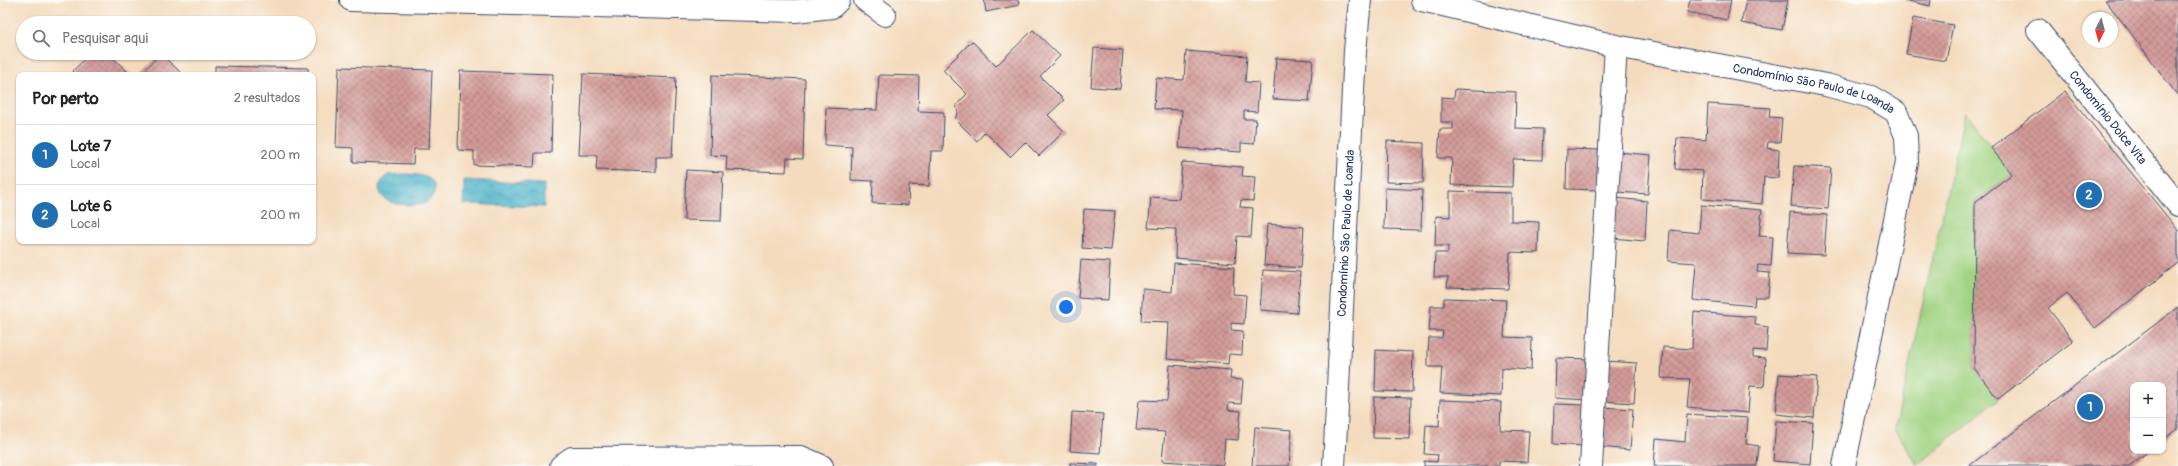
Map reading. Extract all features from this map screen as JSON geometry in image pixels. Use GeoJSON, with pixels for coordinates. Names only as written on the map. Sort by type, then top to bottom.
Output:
{"type":"FeatureCollection","features":[{"type":"Feature","properties":{"kind":"street"},"geometry":{"type":"LineString","coordinates":[[351,0],[795,11],[832,7],[839,0]]}},
{"type":"Feature","properties":{"kind":"street"},"geometry":{"type":"LineString","coordinates":[[865,0],[885,15]]}},
{"type":"Feature","properties":{"kind":"street","name":"Condomínio São Paulo de Loanda"},"geometry":{"type":"LineString","coordinates":[[1334,466],[1354,59],[1360,0]]}},
{"type":"Feature","properties":{"kind":"street","name":"Condomínio São Paulo de Loanda"},"geometry":{"type":"LineString","coordinates":[[1422,0],[1616,46],[1826,85],[1871,97],[1896,112],[1906,136],[1907,162],[1844,466]]}},
{"type":"Feature","properties":{"kind":"street","name":"Condomínio Dolce Vita"},"geometry":{"type":"LineString","coordinates":[[2038,30],[2178,205]]}},
{"type":"Feature","properties":{"kind":"street"},"geometry":{"type":"LineString","coordinates":[[1591,466],[1616,46]]}},
{"type":"Feature","properties":{"kind":"street"},"geometry":{"type":"LineString","coordinates":[[561,466],[572,458],[801,457],[822,466]]}},
{"type":"Feature","properties":{"kind":"green space"},"geometry":{"type":"Polygon","coordinates":[[[1965,112],[2012,174],[1975,202],[1974,368],[1998,399],[1918,465],[1895,429],[1965,112]]]}},
{"type":"Feature","properties":{"kind":"water"},"geometry":{"type":"Polygon","coordinates":[[[410,174],[425,177],[431,180],[434,185],[433,196],[424,204],[403,205],[389,201],[380,193],[379,186],[388,175],[410,174]]]}},
{"type":"Feature","properties":{"kind":"water"},"geometry":{"type":"Polygon","coordinates":[[[464,180],[544,184],[544,207],[463,204],[464,180]]]}},
{"type":"Feature","properties":{"kind":"building"},"geometry":{"type":"Polygon","coordinates":[[[984,0],[1018,0],[1019,5],[986,12],[984,0]]]}},
{"type":"Feature","properties":{"kind":"building"},"geometry":{"type":"Polygon","coordinates":[[[1690,0],[1731,0],[1727,20],[1687,12],[1690,0]]]}},
{"type":"Feature","properties":{"kind":"building"},"geometry":{"type":"Polygon","coordinates":[[[1746,0],[1788,0],[1782,30],[1741,23],[1746,0]]]}},
{"type":"Feature","properties":{"kind":"building"},"geometry":{"type":"Polygon","coordinates":[[[1904,0],[1931,0],[1930,6],[1904,0]]]}},
{"type":"Feature","properties":{"kind":"building"},"geometry":{"type":"Polygon","coordinates":[[[2105,0],[2178,0],[2178,96],[2118,17],[2118,12],[2114,12],[2105,0]]]}},
{"type":"Feature","properties":{"kind":"building"},"geometry":{"type":"Polygon","coordinates":[[[1913,18],[1953,25],[1946,61],[1906,54],[1913,18]]]}},
{"type":"Feature","properties":{"kind":"building"},"geometry":{"type":"Polygon","coordinates":[[[1033,30],[1060,56],[1040,76],[1064,100],[1048,115],[1064,131],[1039,156],[1025,142],[1010,157],[985,132],[977,141],[955,119],[958,113],[956,105],[967,94],[943,70],[972,41],[996,66],[1033,30]]]}},
{"type":"Feature","properties":{"kind":"building"},"geometry":{"type":"Polygon","coordinates":[[[1094,48],[1123,50],[1120,89],[1091,87],[1094,48]]]}},
{"type":"Feature","properties":{"kind":"building"},"geometry":{"type":"Polygon","coordinates":[[[1186,51],[1247,56],[1245,82],[1259,83],[1257,112],[1244,111],[1244,119],[1256,119],[1254,144],[1241,143],[1241,152],[1179,148],[1182,110],[1154,109],[1156,78],[1184,80],[1186,51]]]}},
{"type":"Feature","properties":{"kind":"building"},"geometry":{"type":"Polygon","coordinates":[[[1276,58],[1313,60],[1309,101],[1273,99],[1276,58]]]}},
{"type":"Feature","properties":{"kind":"building"},"geometry":{"type":"Polygon","coordinates":[[[83,60],[115,60],[128,72],[74,72],[73,71],[83,60]]]}},
{"type":"Feature","properties":{"kind":"building"},"geometry":{"type":"Polygon","coordinates":[[[154,60],[167,60],[180,72],[143,72],[154,60]]]}},
{"type":"Feature","properties":{"kind":"building"},"geometry":{"type":"Polygon","coordinates":[[[215,66],[308,68],[308,72],[215,72],[215,66]]]}},
{"type":"Feature","properties":{"kind":"building"},"geometry":{"type":"Polygon","coordinates":[[[339,67],[432,70],[429,149],[414,149],[413,164],[353,162],[353,148],[336,147],[339,67]]]}},
{"type":"Feature","properties":{"kind":"building"},"geometry":{"type":"Polygon","coordinates":[[[460,71],[553,74],[551,153],[535,153],[534,167],[474,165],[474,151],[458,150],[460,71]]]}},
{"type":"Feature","properties":{"kind":"building"},"geometry":{"type":"Polygon","coordinates":[[[583,74],[676,78],[672,157],[656,157],[656,172],[596,170],[597,155],[579,155],[583,74]]]}},
{"type":"Feature","properties":{"kind":"building"},"geometry":{"type":"Polygon","coordinates":[[[712,75],[805,79],[803,159],[787,158],[786,172],[726,170],[727,156],[710,155],[712,75]]]}},
{"type":"Feature","properties":{"kind":"building"},"geometry":{"type":"Polygon","coordinates":[[[879,75],[919,76],[918,111],[944,112],[943,151],[931,151],[929,186],[909,185],[908,205],[872,203],[873,181],[851,180],[852,147],[825,145],[826,108],[877,110],[879,75]]]}},
{"type":"Feature","properties":{"kind":"building"},"geometry":{"type":"Polygon","coordinates":[[[1455,89],[1516,92],[1515,128],[1543,129],[1542,160],[1513,159],[1512,187],[1451,185],[1452,158],[1438,158],[1440,129],[1453,129],[1453,122],[1441,122],[1441,97],[1454,98],[1455,89]]]}},
{"type":"Feature","properties":{"kind":"building"},"geometry":{"type":"Polygon","coordinates":[[[2065,91],[2178,230],[2178,263],[2095,328],[2067,293],[2048,308],[2073,341],[1998,399],[1974,368],[1975,202],[2012,174],[1991,148],[2065,91]]]}},
{"type":"Feature","properties":{"kind":"building"},"geometry":{"type":"Polygon","coordinates":[[[1708,104],[1770,108],[1769,117],[1782,118],[1780,142],[1768,142],[1767,148],[1779,150],[1778,178],[1764,177],[1762,204],[1702,199],[1703,171],[1675,169],[1677,138],[1706,140],[1708,104]]]}},
{"type":"Feature","properties":{"kind":"building"},"geometry":{"type":"Polygon","coordinates":[[[1387,141],[1424,143],[1423,183],[1386,182],[1387,141]]]}},
{"type":"Feature","properties":{"kind":"building"},"geometry":{"type":"Polygon","coordinates":[[[1567,149],[1601,150],[1599,190],[1566,189],[1567,149]]]}},
{"type":"Feature","properties":{"kind":"building"},"geometry":{"type":"Polygon","coordinates":[[[1617,152],[1651,155],[1648,194],[1615,192],[1617,152]]]}},
{"type":"Feature","properties":{"kind":"building"},"geometry":{"type":"Polygon","coordinates":[[[1182,162],[1243,167],[1242,176],[1255,177],[1253,201],[1241,200],[1240,207],[1253,208],[1251,237],[1237,236],[1235,263],[1175,258],[1176,229],[1148,228],[1151,197],[1179,199],[1182,162]]]}},
{"type":"Feature","properties":{"kind":"building"},"geometry":{"type":"Polygon","coordinates":[[[1794,166],[1831,168],[1828,209],[1791,206],[1794,166]]]}},
{"type":"Feature","properties":{"kind":"building"},"geometry":{"type":"Polygon","coordinates":[[[686,170],[723,172],[721,221],[684,220],[686,170]]]}},
{"type":"Feature","properties":{"kind":"building"},"geometry":{"type":"Polygon","coordinates":[[[1385,188],[1422,190],[1421,230],[1384,229],[1385,188]]]}},
{"type":"Feature","properties":{"kind":"building"},"geometry":{"type":"Polygon","coordinates":[[[1450,191],[1511,193],[1511,221],[1539,222],[1538,253],[1510,252],[1508,289],[1447,287],[1448,277],[1434,277],[1435,253],[1448,253],[1448,246],[1435,246],[1436,216],[1450,217],[1450,191]]]}},
{"type":"Feature","properties":{"kind":"building"},"geometry":{"type":"Polygon","coordinates":[[[1614,198],[1647,201],[1645,241],[1612,238],[1614,198]]]}},
{"type":"Feature","properties":{"kind":"building"},"geometry":{"type":"Polygon","coordinates":[[[1701,205],[1762,210],[1759,236],[1773,237],[1771,266],[1758,265],[1757,272],[1770,273],[1768,297],[1755,297],[1754,306],[1693,300],[1696,263],[1668,261],[1670,230],[1699,233],[1701,205]]]}},
{"type":"Feature","properties":{"kind":"building"},"geometry":{"type":"Polygon","coordinates":[[[1084,209],[1115,211],[1111,250],[1082,248],[1084,209]]]}},
{"type":"Feature","properties":{"kind":"building"},"geometry":{"type":"Polygon","coordinates":[[[1790,212],[1827,215],[1824,255],[1787,253],[1790,212]]]}},
{"type":"Feature","properties":{"kind":"building"},"geometry":{"type":"Polygon","coordinates":[[[1267,224],[1304,227],[1301,268],[1264,265],[1267,224]]]}},
{"type":"Feature","properties":{"kind":"building"},"geometry":{"type":"Polygon","coordinates":[[[1081,260],[1110,262],[1108,300],[1078,298],[1081,260]]]}},
{"type":"Feature","properties":{"kind":"building"},"geometry":{"type":"Polygon","coordinates":[[[1174,263],[1234,267],[1233,294],[1246,295],[1244,324],[1231,323],[1231,330],[1243,331],[1242,355],[1229,354],[1228,364],[1167,359],[1169,322],[1141,321],[1143,289],[1172,292],[1174,263]]]}},
{"type":"Feature","properties":{"kind":"building"},"geometry":{"type":"Polygon","coordinates":[[[1263,270],[1300,272],[1297,313],[1260,310],[1263,270]]]}},
{"type":"Feature","properties":{"kind":"building"},"geometry":{"type":"Polygon","coordinates":[[[1444,298],[1506,300],[1504,337],[1532,338],[1531,370],[1502,368],[1501,396],[1440,393],[1442,367],[1428,367],[1428,352],[1429,338],[1442,338],[1443,331],[1429,331],[1431,306],[1444,306],[1444,298]]]}},
{"type":"Feature","properties":{"kind":"building"},"geometry":{"type":"Polygon","coordinates":[[[2178,307],[2178,429],[2166,438],[2166,382],[2130,382],[2130,454],[2145,454],[2129,466],[1969,466],[2178,307]]]}},
{"type":"Feature","properties":{"kind":"building"},"geometry":{"type":"Polygon","coordinates":[[[1694,312],[1756,317],[1755,325],[1768,327],[1766,351],[1753,350],[1753,357],[1766,358],[1764,387],[1750,386],[1748,413],[1687,407],[1690,379],[1661,378],[1663,347],[1692,349],[1694,312]]]}},
{"type":"Feature","properties":{"kind":"building"},"geometry":{"type":"Polygon","coordinates":[[[1376,350],[1413,352],[1412,392],[1375,391],[1376,350]]]}},
{"type":"Feature","properties":{"kind":"building"},"geometry":{"type":"Polygon","coordinates":[[[1556,358],[1589,359],[1586,400],[1555,398],[1556,358]]]}},
{"type":"Feature","properties":{"kind":"building"},"geometry":{"type":"Polygon","coordinates":[[[1605,361],[1637,363],[1634,403],[1603,401],[1605,361]]]}},
{"type":"Feature","properties":{"kind":"building"},"geometry":{"type":"Polygon","coordinates":[[[1170,365],[1231,370],[1230,379],[1243,380],[1241,404],[1229,403],[1228,410],[1241,411],[1238,440],[1225,439],[1223,465],[1162,461],[1165,432],[1136,430],[1139,400],[1167,401],[1170,365]]]}},
{"type":"Feature","properties":{"kind":"building"},"geometry":{"type":"Polygon","coordinates":[[[1779,374],[1817,377],[1814,418],[1776,414],[1779,374]]]}},
{"type":"Feature","properties":{"kind":"building"},"geometry":{"type":"Polygon","coordinates":[[[1374,397],[1411,398],[1410,439],[1373,438],[1374,397]]]}},
{"type":"Feature","properties":{"kind":"building"},"geometry":{"type":"Polygon","coordinates":[[[1440,400],[1501,402],[1500,430],[1529,431],[1527,462],[1499,461],[1499,466],[1424,466],[1424,461],[1437,462],[1438,455],[1424,454],[1426,425],[1439,426],[1440,400]]]}},
{"type":"Feature","properties":{"kind":"building"},"geometry":{"type":"Polygon","coordinates":[[[1554,404],[1586,405],[1584,446],[1553,444],[1554,404]]]}},
{"type":"Feature","properties":{"kind":"building"},"geometry":{"type":"Polygon","coordinates":[[[1602,407],[1633,409],[1630,450],[1600,447],[1602,407]]]}},
{"type":"Feature","properties":{"kind":"building"},"geometry":{"type":"Polygon","coordinates":[[[1072,412],[1103,414],[1100,453],[1070,451],[1072,412]]]}},
{"type":"Feature","properties":{"kind":"building"},"geometry":{"type":"Polygon","coordinates":[[[1687,414],[1748,418],[1746,444],[1759,446],[1757,466],[1654,466],[1656,439],[1685,442],[1687,414]]]}},
{"type":"Feature","properties":{"kind":"building"},"geometry":{"type":"Polygon","coordinates":[[[1776,421],[1813,423],[1810,464],[1773,461],[1776,421]]]}},
{"type":"Feature","properties":{"kind":"building"},"geometry":{"type":"Polygon","coordinates":[[[1255,427],[1292,430],[1289,466],[1252,466],[1255,427]]]}},
{"type":"Feature","properties":{"kind":"building"},"geometry":{"type":"Polygon","coordinates":[[[1070,463],[1098,464],[1098,466],[1070,466],[1070,463]]]}},
{"type":"Feature","properties":{"kind":"place","name":"Lote 6"},"geometry":{"type":"Point","coordinates":[2089,195]}},
{"type":"Feature","properties":{"kind":"place","name":"Lote 7"},"geometry":{"type":"Point","coordinates":[2090,407]}}]}
